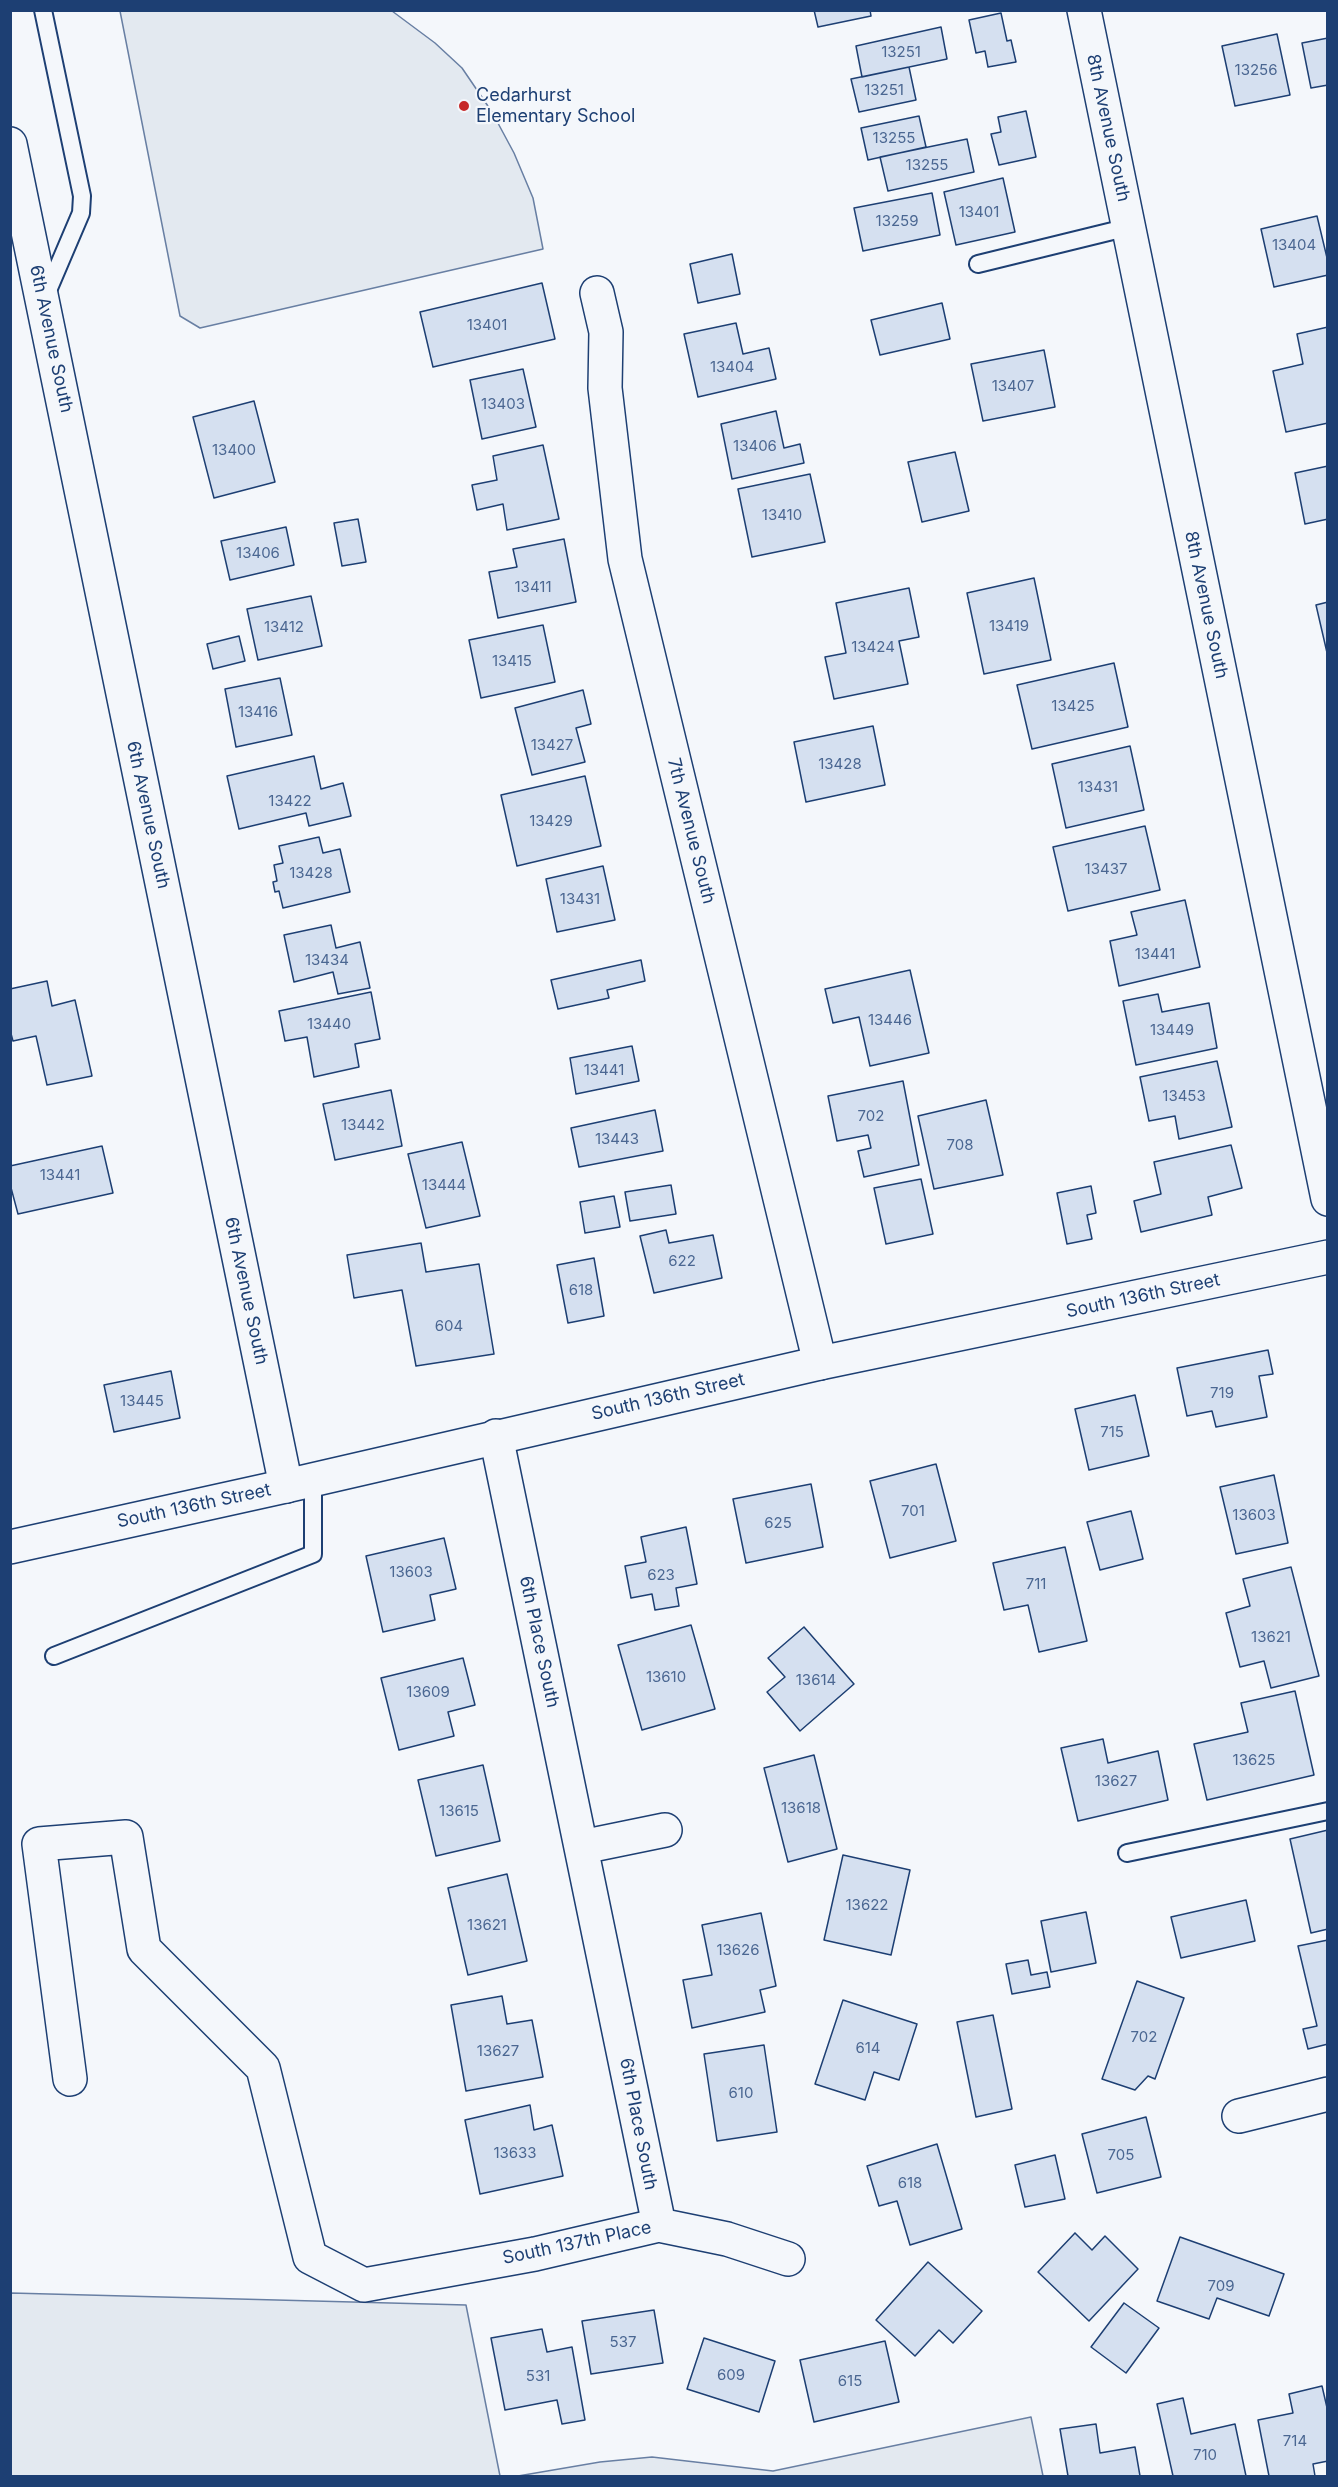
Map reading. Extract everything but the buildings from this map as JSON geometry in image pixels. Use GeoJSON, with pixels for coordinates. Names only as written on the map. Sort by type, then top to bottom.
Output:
{"type":"FeatureCollection","features":[{"type":"Feature","properties":{"kind":"street","name":"8th Avenue South"},"geometry":{"type":"LineString","coordinates":[[1084,10],[1328,1199]]}},
{"type":"Feature","properties":{"kind":"street","name":"6th Avenue South"},"geometry":{"type":"LineString","coordinates":[[10,144],[299,1483]]}},
{"type":"Feature","properties":{"kind":"street","name":"7th Avenue South"},"geometry":{"type":"LineString","coordinates":[[597,293],[606,332],[605,388],[625,559],[820,1363]]}},
{"type":"Feature","properties":{"kind":"street","name":"South 136th Street"},"geometry":{"type":"LineString","coordinates":[[10,1546],[299,1483],[820,1363],[1328,1257]]}},
{"type":"Feature","properties":{"kind":"street","name":"6th Place South"},"geometry":{"type":"LineString","coordinates":[[496,1436],[658,2225]]}},
{"type":"Feature","properties":{"kind":"street"},"geometry":{"type":"LineString","coordinates":[[582,1847],[665,1830]]}},
{"type":"Feature","properties":{"kind":"street","name":"South 137th Place"},"geometry":{"type":"LineString","coordinates":[[70,2079],[39,1844],[126,1837],[144,1949],[263,2068],[310,2257],[364,2285],[535,2254],[658,2225],[727,2239],[788,2259]]}},
{"type":"Feature","properties":{"kind":"street"},"geometry":{"type":"LineString","coordinates":[[1239,2116],[1328,2094]]}},
{"type":"Feature","properties":{"kind":"lane"},"geometry":{"type":"LineString","coordinates":[[43,10],[82,196],[81,213],[43,302]]}},
{"type":"Feature","properties":{"kind":"lane"},"geometry":{"type":"LineString","coordinates":[[978,264],[1129,227]]}},
{"type":"Feature","properties":{"kind":"lane"},"geometry":{"type":"LineString","coordinates":[[54,1656],[313,1554],[299,1483]]}},
{"type":"Feature","properties":{"kind":"lane"},"geometry":{"type":"LineString","coordinates":[[1127,1853],[1328,1811]]}},
{"type":"Feature","properties":{"kind":"shaded area"},"geometry":{"type":"Polygon","coordinates":[[[120,11],[392,11],[435,43],[462,68],[492,112],[514,153],[533,198],[543,249],[200,328],[180,316],[120,11]]]}},
{"type":"Feature","properties":{"kind":"shaded area"},"geometry":{"type":"Polygon","coordinates":[[[11,2293],[466,2305],[500,2476],[11,2476],[11,2293]]]}},
{"type":"Feature","properties":{"kind":"shaded area"},"geometry":{"type":"Polygon","coordinates":[[[1031,2417],[1043,2476],[518,2476],[600,2462],[652,2457],[773,2471],[1031,2417]]]}},
{"type":"Feature","properties":{"kind":"place","name":"Cedarhurst Elementary School"},"geometry":{"type":"Point","coordinates":[464,106]}}]}
